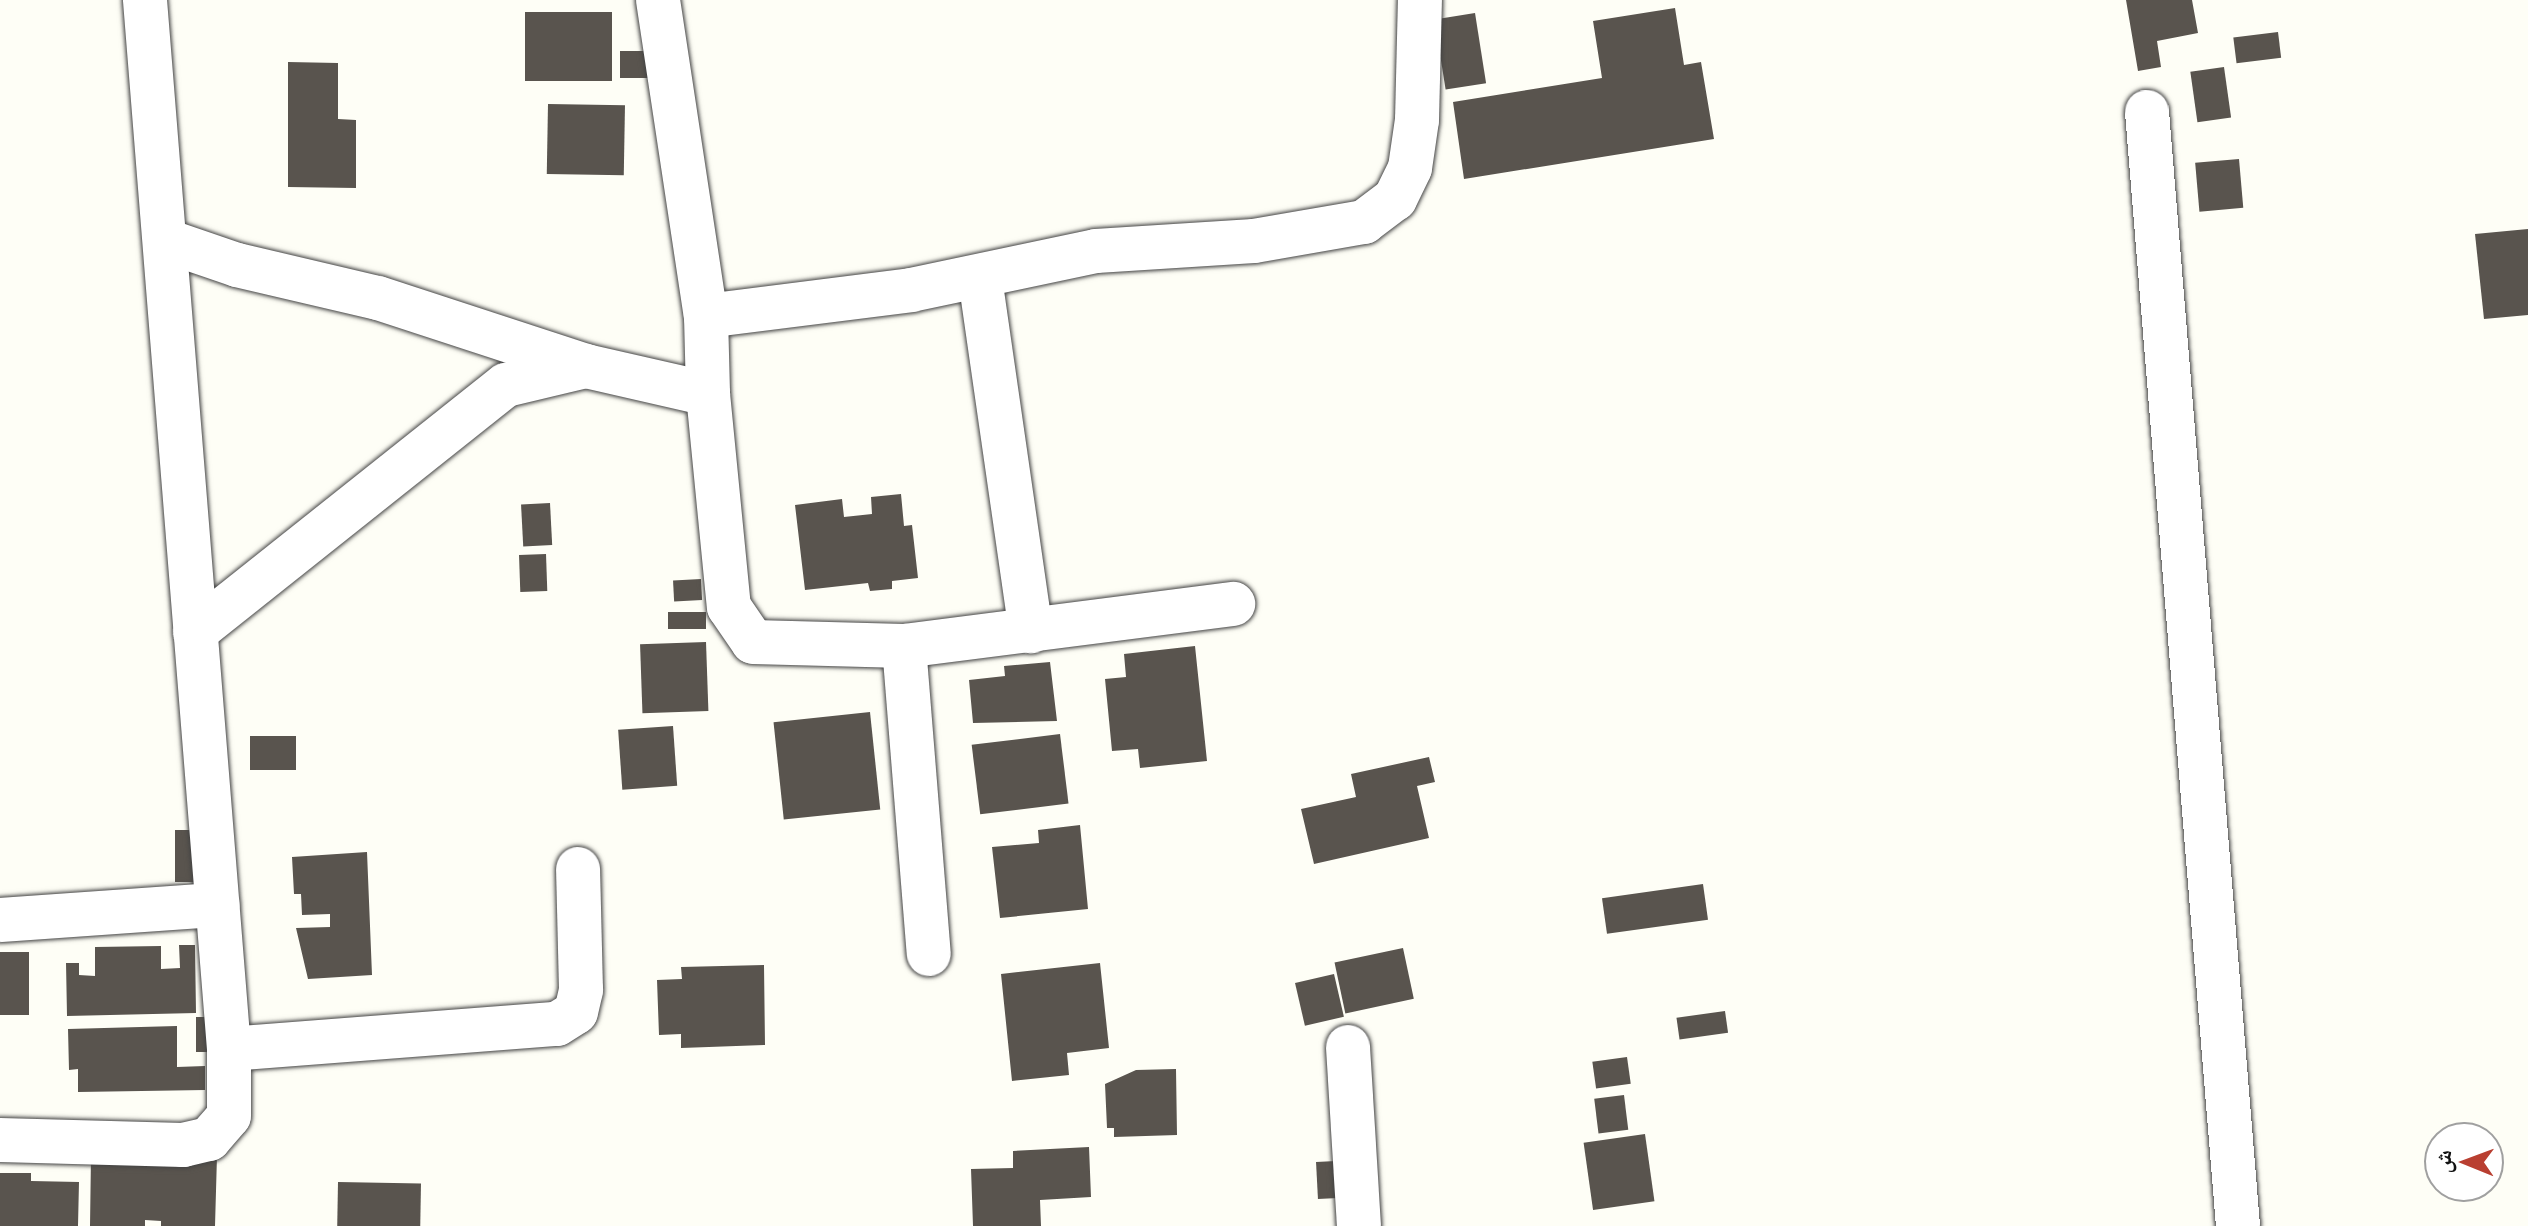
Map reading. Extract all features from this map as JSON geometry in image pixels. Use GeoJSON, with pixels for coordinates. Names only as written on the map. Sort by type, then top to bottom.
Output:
{"type":"FeatureCollection","features":[{"type":"Feature","properties":{"kind":"street"},"geometry":{"type":"LineString","coordinates":[[0,1140],[183,1145],[209,1139],[229,1116],[229,1049],[167,241],[145,0]]}},
{"type":"Feature","properties":{"kind":"street"},"geometry":{"type":"LineString","coordinates":[[658,0],[706,316],[708,394],[729,607],[753,642],[904,646],[1233,604]]}},
{"type":"Feature","properties":{"kind":"street"},"geometry":{"type":"LineString","coordinates":[[706,316],[818,305],[980,278],[1096,251],[1254,241],[1364,222],[1395,199],[1410,168],[1417,120],[1420,0]]}},
{"type":"Feature","properties":{"kind":"street"},"geometry":{"type":"LineString","coordinates":[[2147,112],[2238,1226]]}},
{"type":"Feature","properties":{"kind":"street"},"geometry":{"type":"LineString","coordinates":[[167,241],[237,265],[378,298],[586,366],[708,394]]}},
{"type":"Feature","properties":{"kind":"street"},"geometry":{"type":"LineString","coordinates":[[980,278],[1031,631]]}},
{"type":"Feature","properties":{"kind":"street"},"geometry":{"type":"LineString","coordinates":[[195,632],[506,385],[586,366]]}},
{"type":"Feature","properties":{"kind":"street"},"geometry":{"type":"LineString","coordinates":[[904,646],[929,954]]}},
{"type":"Feature","properties":{"kind":"street"},"geometry":{"type":"LineString","coordinates":[[229,1049],[557,1024],[576,1012],[581,990],[578,869]]}},
{"type":"Feature","properties":{"kind":"street"},"geometry":{"type":"LineString","coordinates":[[0,920],[217,905]]}},
{"type":"Feature","properties":{"kind":"street"},"geometry":{"type":"LineString","coordinates":[[1348,1047],[1359,1226]]}},
{"type":"Feature","properties":{"kind":"building"},"geometry":{"type":"Polygon","coordinates":[[[2126,0],[2192,0],[2198,33],[2157,41],[2161,67],[2138,71],[2126,0]]]}},
{"type":"Feature","properties":{"kind":"building"},"geometry":{"type":"Polygon","coordinates":[[[1675,8],[1684,65],[1701,62],[1714,139],[1464,179],[1453,102],[1602,78],[1593,21],[1675,8]]]}},
{"type":"Feature","properties":{"kind":"building"},"geometry":{"type":"Polygon","coordinates":[[[525,12],[612,12],[612,81],[525,81],[525,12]]]}},
{"type":"Feature","properties":{"kind":"building"},"geometry":{"type":"Polygon","coordinates":[[[1475,13],[1486,83],[1446,90],[1435,19],[1475,13]]]}},
{"type":"Feature","properties":{"kind":"building"},"geometry":{"type":"Polygon","coordinates":[[[2278,32],[2281,58],[2237,63],[2233,37],[2278,32]]]}},
{"type":"Feature","properties":{"kind":"building"},"geometry":{"type":"Polygon","coordinates":[[[620,51],[651,51],[651,78],[620,78],[620,51]]]}},
{"type":"Feature","properties":{"kind":"building"},"geometry":{"type":"Polygon","coordinates":[[[288,62],[338,63],[338,119],[356,120],[356,188],[288,187],[288,62]]]}},
{"type":"Feature","properties":{"kind":"building"},"geometry":{"type":"Polygon","coordinates":[[[2224,67],[2231,118],[2197,122],[2190,72],[2224,67]]]}},
{"type":"Feature","properties":{"kind":"building"},"geometry":{"type":"Polygon","coordinates":[[[548,104],[625,105],[624,175],[547,174],[548,104]]]}},
{"type":"Feature","properties":{"kind":"building"},"geometry":{"type":"Polygon","coordinates":[[[2239,159],[2243,208],[2199,212],[2195,163],[2239,159]]]}},
{"type":"Feature","properties":{"kind":"building"},"geometry":{"type":"Polygon","coordinates":[[[2528,229],[2528,315],[2484,319],[2475,234],[2528,229]]]}},
{"type":"Feature","properties":{"kind":"building"},"geometry":{"type":"Polygon","coordinates":[[[901,494],[904,526],[912,525],[918,578],[892,581],[892,589],[870,591],[868,583],[805,590],[795,505],[842,499],[844,517],[872,514],[871,497],[901,494]]]}},
{"type":"Feature","properties":{"kind":"building"},"geometry":{"type":"Polygon","coordinates":[[[550,503],[552,545],[523,546],[521,505],[550,503]]]}},
{"type":"Feature","properties":{"kind":"building"},"geometry":{"type":"Polygon","coordinates":[[[546,554],[547,591],[520,592],[519,555],[546,554]]]}},
{"type":"Feature","properties":{"kind":"building"},"geometry":{"type":"Polygon","coordinates":[[[701,579],[702,600],[674,601],[673,580],[701,579]]]}},
{"type":"Feature","properties":{"kind":"building"},"geometry":{"type":"Polygon","coordinates":[[[668,612],[706,612],[706,629],[668,629],[668,612]]]}},
{"type":"Feature","properties":{"kind":"building"},"geometry":{"type":"Polygon","coordinates":[[[706,642],[708,711],[642,713],[640,644],[706,642]]]}},
{"type":"Feature","properties":{"kind":"building"},"geometry":{"type":"Polygon","coordinates":[[[1195,646],[1207,761],[1140,768],[1138,749],[1112,751],[1105,679],[1126,677],[1124,654],[1195,646]]]}},
{"type":"Feature","properties":{"kind":"building"},"geometry":{"type":"Polygon","coordinates":[[[1050,662],[1057,721],[973,723],[969,680],[1005,676],[1004,666],[1050,662]]]}},
{"type":"Feature","properties":{"kind":"building"},"geometry":{"type":"Polygon","coordinates":[[[870,712],[880,809],[784,820],[774,722],[870,712]]]}},
{"type":"Feature","properties":{"kind":"building"},"geometry":{"type":"Polygon","coordinates":[[[673,726],[677,786],[622,790],[618,730],[673,726]]]}},
{"type":"Feature","properties":{"kind":"building"},"geometry":{"type":"Polygon","coordinates":[[[1060,734],[1069,803],[980,814],[972,745],[1060,734]]]}},
{"type":"Feature","properties":{"kind":"building"},"geometry":{"type":"Polygon","coordinates":[[[250,736],[296,736],[296,770],[250,770],[250,736]]]}},
{"type":"Feature","properties":{"kind":"building"},"geometry":{"type":"Polygon","coordinates":[[[1429,757],[1435,782],[1417,786],[1429,838],[1314,864],[1301,809],[1356,797],[1351,774],[1429,757]]]}},
{"type":"Feature","properties":{"kind":"building"},"geometry":{"type":"Polygon","coordinates":[[[1080,825],[1088,909],[1000,918],[992,847],[1039,843],[1038,830],[1080,825]]]}},
{"type":"Feature","properties":{"kind":"building"},"geometry":{"type":"Polygon","coordinates":[[[175,830],[203,830],[203,882],[175,882],[175,830]]]}},
{"type":"Feature","properties":{"kind":"building"},"geometry":{"type":"Polygon","coordinates":[[[367,852],[372,975],[308,979],[296,928],[330,927],[330,914],[302,915],[301,894],[294,894],[292,857],[367,852]]]}},
{"type":"Feature","properties":{"kind":"building"},"geometry":{"type":"Polygon","coordinates":[[[1703,884],[1708,920],[1607,934],[1602,898],[1703,884]]]}},
{"type":"Feature","properties":{"kind":"building"},"geometry":{"type":"Polygon","coordinates":[[[179,945],[195,945],[196,1013],[67,1016],[66,963],[79,963],[79,975],[95,976],[95,947],[161,946],[161,969],[180,968],[179,945]]]}},
{"type":"Feature","properties":{"kind":"building"},"geometry":{"type":"Polygon","coordinates":[[[1403,948],[1414,999],[1345,1013],[1335,963],[1403,948]]]}},
{"type":"Feature","properties":{"kind":"building"},"geometry":{"type":"Polygon","coordinates":[[[0,952],[29,952],[29,1015],[0,1015],[0,952]]]}},
{"type":"Feature","properties":{"kind":"building"},"geometry":{"type":"Polygon","coordinates":[[[1100,963],[1109,1048],[1067,1053],[1069,1075],[1012,1081],[1001,974],[1100,963]]]}},
{"type":"Feature","properties":{"kind":"building"},"geometry":{"type":"Polygon","coordinates":[[[764,965],[765,1045],[681,1048],[681,1034],[659,1035],[657,980],[682,979],[681,967],[764,965]]]}},
{"type":"Feature","properties":{"kind":"building"},"geometry":{"type":"Polygon","coordinates":[[[1334,974],[1344,1017],[1305,1026],[1295,983],[1334,974]]]}},
{"type":"Feature","properties":{"kind":"building"},"geometry":{"type":"Polygon","coordinates":[[[1725,1011],[1728,1033],[1680,1040],[1676,1018],[1725,1011]]]}},
{"type":"Feature","properties":{"kind":"building"},"geometry":{"type":"Polygon","coordinates":[[[196,1017],[217,1017],[217,1052],[196,1052],[196,1017]]]}},
{"type":"Feature","properties":{"kind":"building"},"geometry":{"type":"Polygon","coordinates":[[[177,1026],[177,1067],[205,1066],[205,1090],[78,1092],[78,1069],[69,1070],[68,1029],[177,1026]]]}},
{"type":"Feature","properties":{"kind":"building"},"geometry":{"type":"Polygon","coordinates":[[[1627,1057],[1631,1084],[1596,1089],[1592,1062],[1627,1057]]]}},
{"type":"Feature","properties":{"kind":"building"},"geometry":{"type":"Polygon","coordinates":[[[1176,1069],[1177,1135],[1114,1137],[1114,1128],[1107,1128],[1105,1084],[1136,1070],[1176,1069]]]}},
{"type":"Feature","properties":{"kind":"building"},"geometry":{"type":"Polygon","coordinates":[[[1624,1095],[1628,1130],[1598,1133],[1594,1099],[1624,1095]]]}},
{"type":"Feature","properties":{"kind":"building"},"geometry":{"type":"Polygon","coordinates":[[[1645,1134],[1654,1201],[1593,1210],[1584,1143],[1645,1134]]]}},
{"type":"Feature","properties":{"kind":"building"},"geometry":{"type":"Polygon","coordinates":[[[1089,1147],[1091,1197],[1040,1200],[1041,1226],[973,1226],[971,1169],[1013,1168],[1013,1151],[1089,1147]]]}},
{"type":"Feature","properties":{"kind":"building"},"geometry":{"type":"Polygon","coordinates":[[[91,1155],[217,1156],[215,1226],[161,1226],[161,1221],[145,1220],[145,1226],[90,1226],[91,1155]]]}},
{"type":"Feature","properties":{"kind":"building"},"geometry":{"type":"Polygon","coordinates":[[[1336,1161],[1338,1198],[1318,1199],[1316,1162],[1336,1161]]]}},
{"type":"Feature","properties":{"kind":"building"},"geometry":{"type":"Polygon","coordinates":[[[0,1173],[31,1173],[31,1181],[79,1182],[78,1226],[0,1226],[0,1173]]]}},
{"type":"Feature","properties":{"kind":"building"},"geometry":{"type":"Polygon","coordinates":[[[338,1182],[421,1183],[420,1226],[337,1226],[338,1182]]]}}]}
